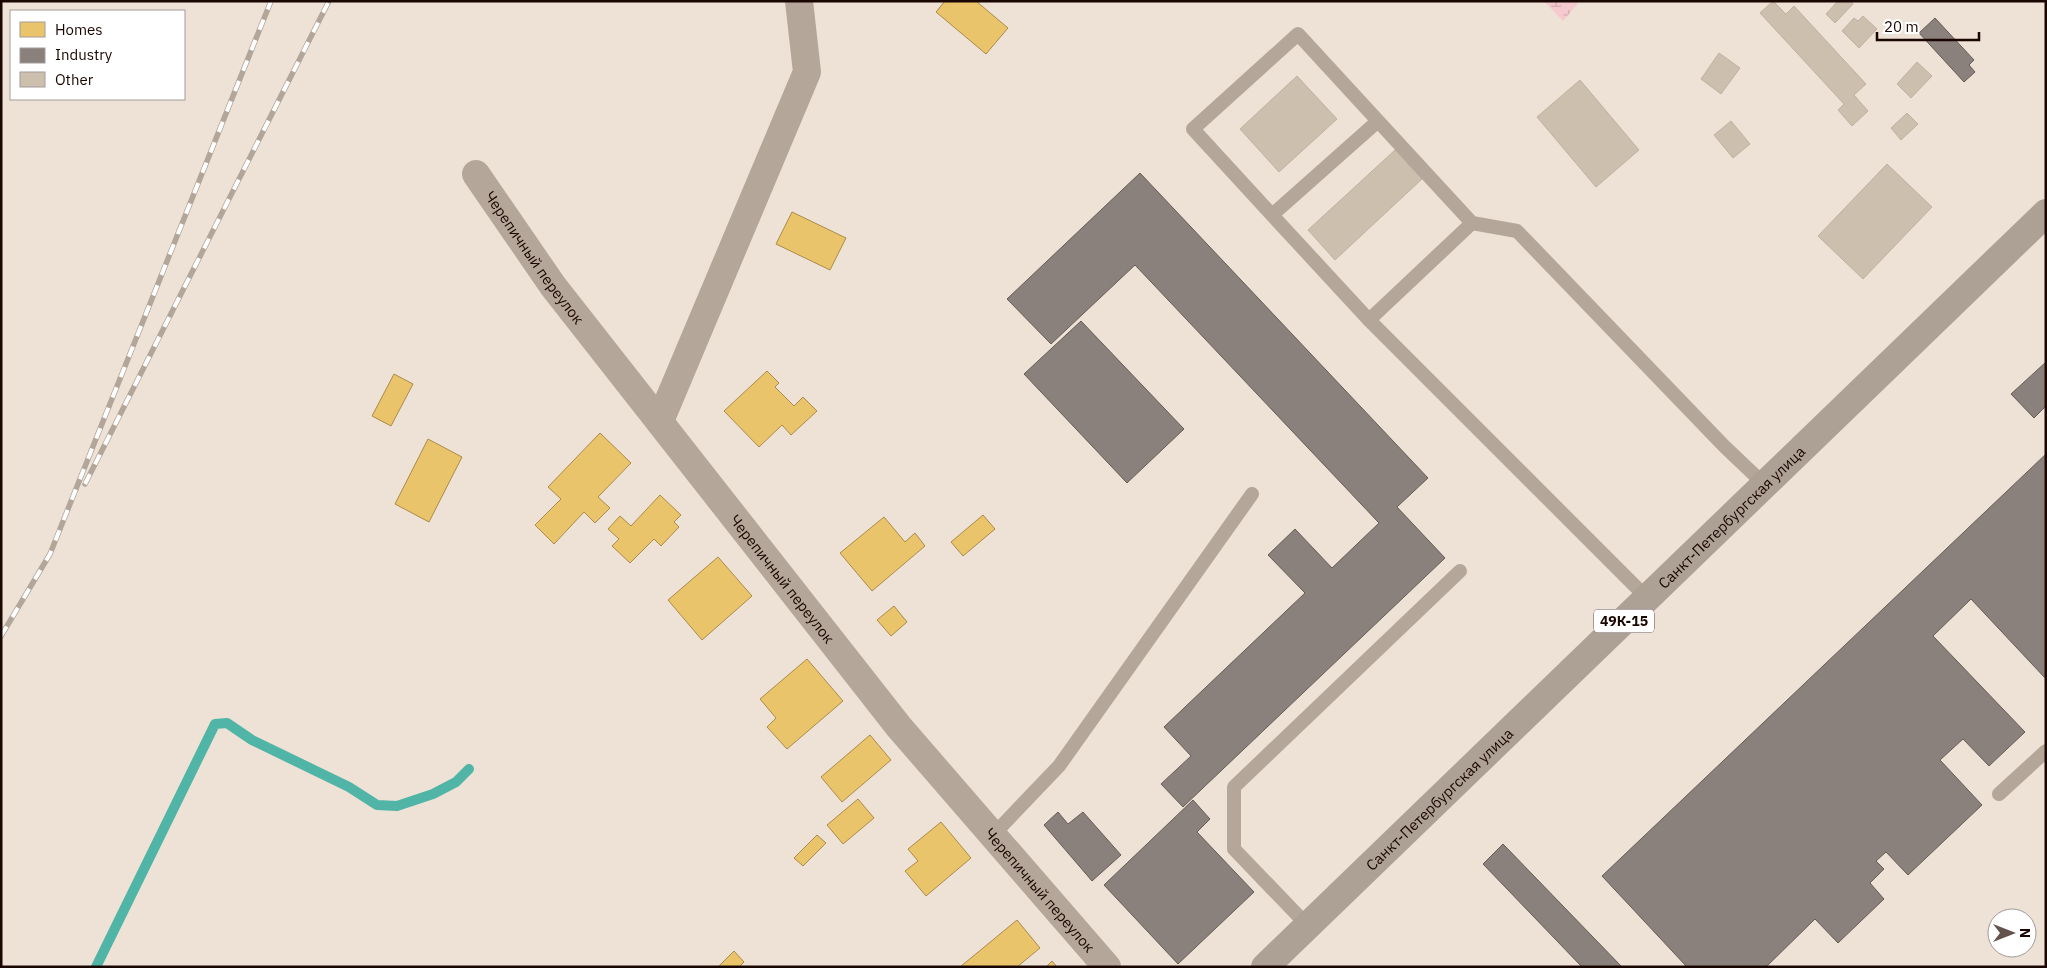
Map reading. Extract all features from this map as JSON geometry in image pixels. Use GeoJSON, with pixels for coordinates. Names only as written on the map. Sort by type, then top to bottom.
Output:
{"type":"FeatureCollection","features":[{"type":"Feature","properties":{"kind":"main road","name":"Санкт-Петербургская улица"},"geometry":{"type":"LineString","coordinates":[[1265,967],[2046,213]]}},
{"type":"Feature","properties":{"kind":"street"},"geometry":{"type":"LineString","coordinates":[[660,421],[807,72],[799,1]]}},
{"type":"Feature","properties":{"kind":"street","name":"Черепичный переулок"},"geometry":{"type":"LineString","coordinates":[[476,174],[553,286],[899,727],[1107,967]]}},
{"type":"Feature","properties":{"kind":"lane"},"geometry":{"type":"LineString","coordinates":[[1647,598],[1369,320],[1193,129],[1298,34],[1472,224],[1517,231],[1717,439],[1765,485]]}},
{"type":"Feature","properties":{"kind":"lane"},"geometry":{"type":"LineString","coordinates":[[1272,215],[1378,121]]}},
{"type":"Feature","properties":{"kind":"lane"},"geometry":{"type":"LineString","coordinates":[[1369,320],[1472,224]]}},
{"type":"Feature","properties":{"kind":"lane"},"geometry":{"type":"LineString","coordinates":[[993,835],[1059,766],[1252,494]]}},
{"type":"Feature","properties":{"kind":"lane"},"geometry":{"type":"LineString","coordinates":[[1308,926],[1234,849],[1234,787],[1460,571]]}},
{"type":"Feature","properties":{"kind":"lane"},"geometry":{"type":"LineString","coordinates":[[1999,794],[2046,751]]}},
{"type":"Feature","properties":{"kind":"green space"},"geometry":{"type":"Polygon","coordinates":[[[1544,1],[1580,1],[1563,21],[1544,1]]]}},
{"type":"Feature","properties":{"kind":"building: Homes"},"geometry":{"type":"Polygon","coordinates":[[[945,1],[976,1],[1008,28],[986,54],[936,12],[945,1]]]}},
{"type":"Feature","properties":{"kind":"building: Homes"},"geometry":{"type":"Polygon","coordinates":[[[792,212],[846,238],[830,270],[776,244],[792,212]]]}},
{"type":"Feature","properties":{"kind":"building: Homes"},"geometry":{"type":"Polygon","coordinates":[[[767,371],[779,383],[775,387],[794,406],[803,397],[817,411],[791,435],[782,425],[759,447],[724,411],[767,371]]]}},
{"type":"Feature","properties":{"kind":"building: Homes"},"geometry":{"type":"Polygon","coordinates":[[[394,374],[413,384],[391,426],[372,416],[394,374]]]}},
{"type":"Feature","properties":{"kind":"building: Homes"},"geometry":{"type":"Polygon","coordinates":[[[600,433],[631,463],[598,497],[610,508],[595,523],[584,512],[554,544],[535,525],[561,499],[548,487],[600,433]]]}},
{"type":"Feature","properties":{"kind":"building: Homes"},"geometry":{"type":"Polygon","coordinates":[[[428,439],[462,457],[429,522],[395,504],[428,439]]]}},
{"type":"Feature","properties":{"kind":"building: Homes"},"geometry":{"type":"Polygon","coordinates":[[[660,495],[681,515],[674,522],[679,527],[661,546],[654,539],[630,563],[612,546],[619,539],[608,529],[620,516],[631,526],[660,495]]]}},
{"type":"Feature","properties":{"kind":"building: Homes"},"geometry":{"type":"Polygon","coordinates":[[[983,515],[995,529],[963,556],[951,542],[983,515]]]}},
{"type":"Feature","properties":{"kind":"building: Homes"},"geometry":{"type":"Polygon","coordinates":[[[884,517],[905,542],[915,533],[925,546],[872,591],[840,553],[884,517]]]}},
{"type":"Feature","properties":{"kind":"building: Homes"},"geometry":{"type":"Polygon","coordinates":[[[718,557],[752,596],[702,640],[668,600],[718,557]]]}},
{"type":"Feature","properties":{"kind":"building: Homes"},"geometry":{"type":"Polygon","coordinates":[[[894,606],[907,622],[891,636],[877,620],[894,606]]]}},
{"type":"Feature","properties":{"kind":"building: Homes"},"geometry":{"type":"Polygon","coordinates":[[[807,659],[843,701],[787,749],[767,727],[776,718],[760,699],[807,659]]]}},
{"type":"Feature","properties":{"kind":"building: Homes"},"geometry":{"type":"Polygon","coordinates":[[[870,735],[891,760],[842,802],[821,777],[870,735]]]}},
{"type":"Feature","properties":{"kind":"building: Homes"},"geometry":{"type":"Polygon","coordinates":[[[858,799],[874,818],[843,844],[827,825],[858,799]]]}},
{"type":"Feature","properties":{"kind":"building: Homes"},"geometry":{"type":"Polygon","coordinates":[[[941,822],[971,858],[926,896],[905,871],[918,861],[908,849],[941,822]]]}},
{"type":"Feature","properties":{"kind":"building: Homes"},"geometry":{"type":"Polygon","coordinates":[[[817,835],[826,843],[803,866],[794,858],[817,835]]]}},
{"type":"Feature","properties":{"kind":"building: Homes"},"geometry":{"type":"Polygon","coordinates":[[[1017,920],[1040,948],[1017,967],[960,967],[1017,920]]]}},
{"type":"Feature","properties":{"kind":"building: Homes"},"geometry":{"type":"Polygon","coordinates":[[[734,951],[744,962],[739,967],[718,967],[734,951]]]}},
{"type":"Feature","properties":{"kind":"building: Homes"},"geometry":{"type":"Polygon","coordinates":[[[1052,961],[1057,967],[1046,967],[1052,961]]]}},
{"type":"Feature","properties":{"kind":"building: Industry"},"geometry":{"type":"Polygon","coordinates":[[[1935,18],[1974,60],[1969,65],[1975,72],[1964,82],[1919,33],[1935,18]]]}},
{"type":"Feature","properties":{"kind":"building: Industry"},"geometry":{"type":"Polygon","coordinates":[[[1140,173],[1428,478],[1397,507],[1445,558],[1183,807],[1161,784],[1191,756],[1164,727],[1305,593],[1268,555],[1295,529],[1332,568],[1379,523],[1135,265],[1051,344],[1007,299],[1140,173]]]}},
{"type":"Feature","properties":{"kind":"building: Industry"},"geometry":{"type":"Polygon","coordinates":[[[1081,321],[1184,429],[1127,483],[1024,374],[1081,321]]]}},
{"type":"Feature","properties":{"kind":"building: Industry"},"geometry":{"type":"Polygon","coordinates":[[[2046,362],[2046,406],[2034,418],[2011,394],[2046,362]]]}},
{"type":"Feature","properties":{"kind":"building: Industry"},"geometry":{"type":"Polygon","coordinates":[[[2046,454],[2046,679],[1971,599],[1933,636],[2025,732],[1989,766],[1963,739],[1940,760],[1982,805],[1908,875],[1886,852],[1876,861],[1884,869],[1870,883],[1884,899],[1838,943],[1815,919],[1766,967],[1687,967],[1602,876],[2046,454]]]}},
{"type":"Feature","properties":{"kind":"building: Industry"},"geometry":{"type":"Polygon","coordinates":[[[1193,800],[1210,819],[1197,832],[1254,892],[1178,964],[1104,885],[1193,800]]]}},
{"type":"Feature","properties":{"kind":"building: Industry"},"geometry":{"type":"Polygon","coordinates":[[[1058,812],[1068,824],[1083,812],[1121,855],[1092,881],[1044,825],[1058,812]]]}},
{"type":"Feature","properties":{"kind":"building: Industry"},"geometry":{"type":"Polygon","coordinates":[[[1503,844],[1622,967],[1582,967],[1483,864],[1503,844]]]}},
{"type":"Feature","properties":{"kind":"building: Other"},"geometry":{"type":"Polygon","coordinates":[[[1773,1],[1786,14],[1794,6],[1866,84],[1854,95],[1868,111],[1852,126],[1838,110],[1844,104],[1760,13],[1773,1]]]}},
{"type":"Feature","properties":{"kind":"building: Other"},"geometry":{"type":"Polygon","coordinates":[[[1838,1],[1851,1],[1853,4],[1835,23],[1826,14],[1838,1]]]}},
{"type":"Feature","properties":{"kind":"building: Other"},"geometry":{"type":"Polygon","coordinates":[[[1863,16],[1877,29],[1859,48],[1842,31],[1854,18],[1858,21],[1863,16]]]}},
{"type":"Feature","properties":{"kind":"building: Other"},"geometry":{"type":"Polygon","coordinates":[[[1719,53],[1740,68],[1721,94],[1701,79],[1719,53]]]}},
{"type":"Feature","properties":{"kind":"building: Other"},"geometry":{"type":"Polygon","coordinates":[[[1917,62],[1932,76],[1911,98],[1897,84],[1917,62]]]}},
{"type":"Feature","properties":{"kind":"building: Other"},"geometry":{"type":"Polygon","coordinates":[[[1297,76],[1337,119],[1279,172],[1240,129],[1297,76]]]}},
{"type":"Feature","properties":{"kind":"building: Other"},"geometry":{"type":"Polygon","coordinates":[[[1580,80],[1639,150],[1596,187],[1537,117],[1580,80]]]}},
{"type":"Feature","properties":{"kind":"building: Other"},"geometry":{"type":"Polygon","coordinates":[[[1907,113],[1918,124],[1901,140],[1891,128],[1907,113]]]}},
{"type":"Feature","properties":{"kind":"building: Other"},"geometry":{"type":"Polygon","coordinates":[[[1731,121],[1750,144],[1733,158],[1714,135],[1731,121]]]}},
{"type":"Feature","properties":{"kind":"building: Other"},"geometry":{"type":"Polygon","coordinates":[[[1395,150],[1422,179],[1335,260],[1308,230],[1395,150]]]}},
{"type":"Feature","properties":{"kind":"building: Other"},"geometry":{"type":"Polygon","coordinates":[[[1887,164],[1932,207],[1863,279],[1818,236],[1887,164]]]}},
{"type":"Feature","properties":{"kind":"waterway"},"geometry":{"type":"LineString","coordinates":[[96,967],[215,724],[227,723],[252,740],[349,787],[377,805],[397,806],[433,794],[456,782],[469,769]]}},
{"type":"Feature","properties":{"kind":"railway"},"geometry":{"type":"LineString","coordinates":[[1,636],[50,554],[271,1]]}},
{"type":"Feature","properties":{"kind":"railway"},"geometry":{"type":"LineString","coordinates":[[85,484],[329,1]]}}]}
